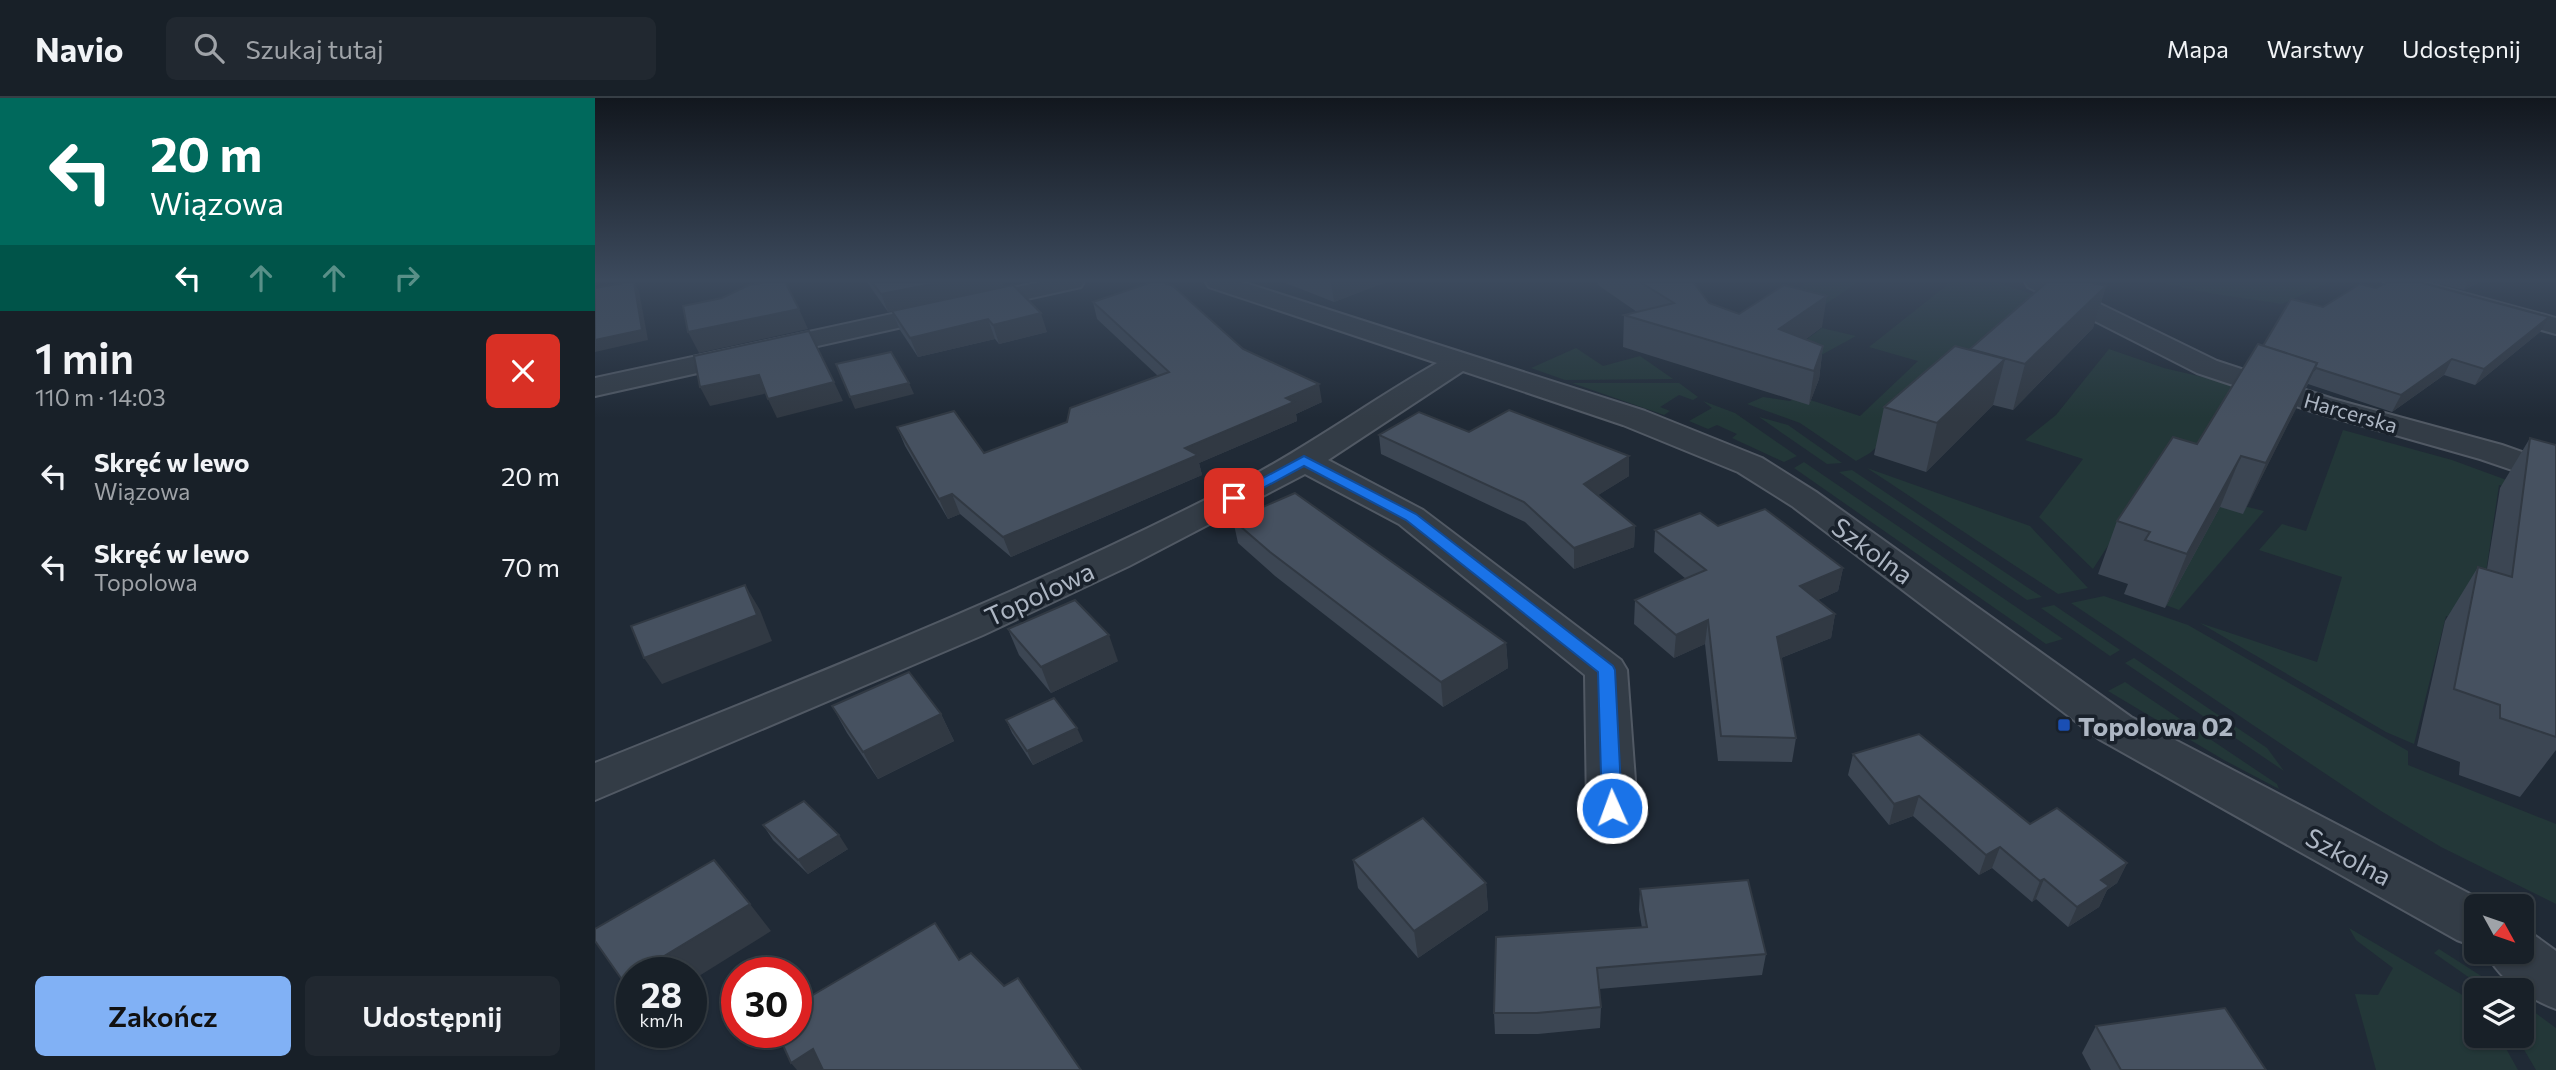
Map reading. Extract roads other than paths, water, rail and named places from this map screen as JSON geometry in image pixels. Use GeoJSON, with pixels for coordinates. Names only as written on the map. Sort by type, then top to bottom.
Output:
{"type":"FeatureCollection","features":[{"type":"Feature","properties":{"kind":"street"},"geometry":{"type":"LineString","coordinates":[[595,387],[866,327]]}},
{"type":"Feature","properties":{"kind":"street","name":"Szkolna"},"geometry":{"type":"LineString","coordinates":[[1358,327],[1676,434],[1764,473],[1804,499],[2115,729],[2464,918]]}},
{"type":"Feature","properties":{"kind":"street","name":"Harcerska"},"geometry":{"type":"LineString","coordinates":[[2128,327],[2207,367],[2322,405],[2491,452],[2556,475]]}},
{"type":"Feature","properties":{"kind":"street","name":"Topolowa"},"geometry":{"type":"LineString","coordinates":[[595,782],[964,629],[1187,523],[1304,460],[1461,361]]}},
{"type":"Feature","properties":{"kind":"street"},"geometry":{"type":"LineString","coordinates":[[1304,460],[1411,517],[1607,670],[1612,808]]}},
{"type":"Feature","properties":{"kind":"street"},"geometry":{"type":"LineString","coordinates":[[2534,953],[2556,964]]}},
{"type":"Feature","properties":{"kind":"street"},"geometry":{"type":"LineString","coordinates":[[2530,964],[2556,983]]}},
{"type":"Feature","properties":{"kind":"place","name":"Topolowa 02"},"geometry":{"type":"Point","coordinates":[2064,725]}}]}
